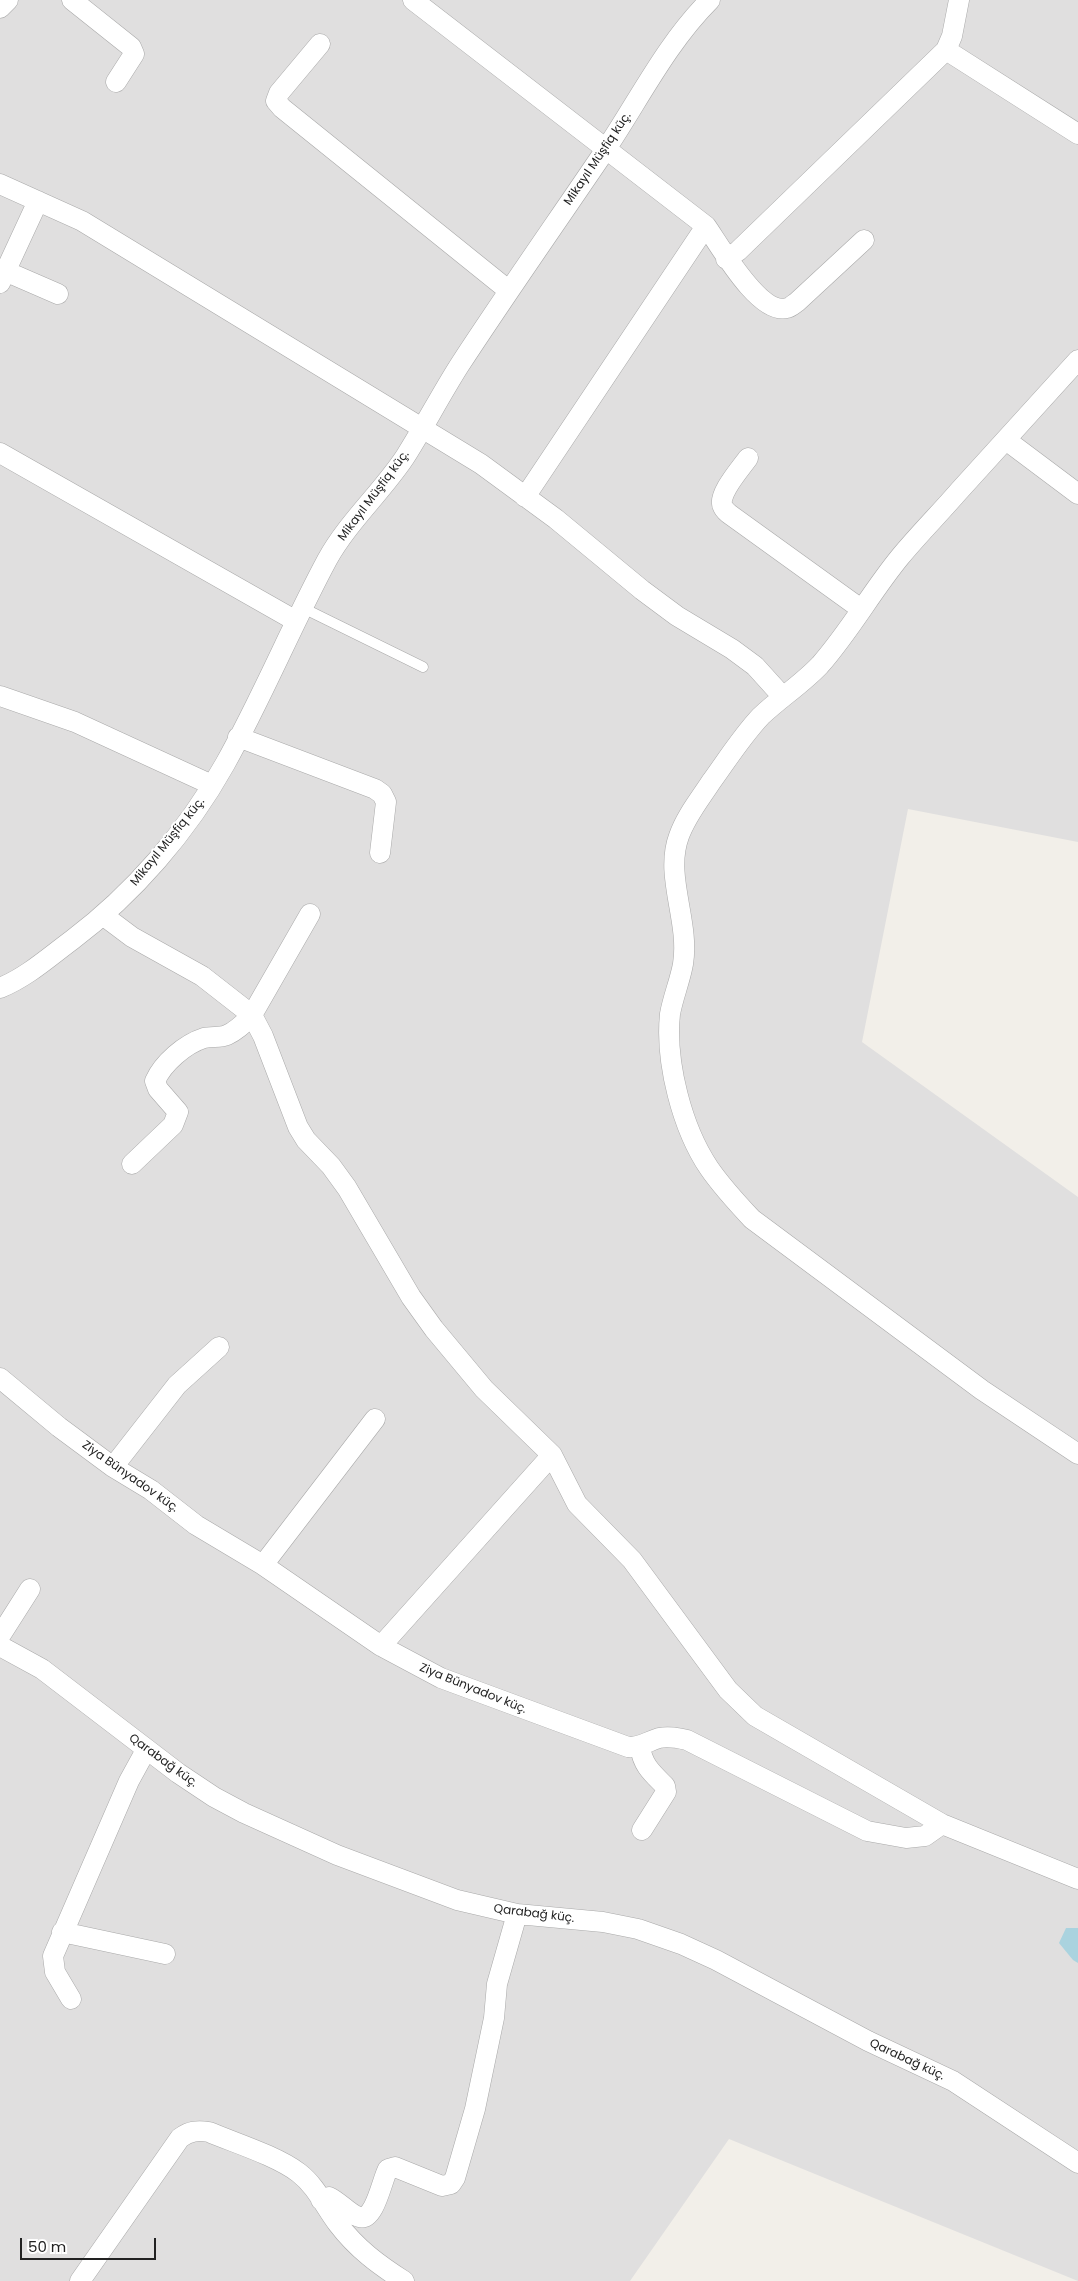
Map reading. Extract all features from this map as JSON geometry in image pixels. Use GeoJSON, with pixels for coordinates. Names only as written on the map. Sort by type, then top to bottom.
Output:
{"type":"FeatureCollection","features":[{"type":"Feature","properties":{"kind":"street"},"geometry":{"type":"LineString","coordinates":[[0,8],[8,0]]}},
{"type":"Feature","properties":{"kind":"street"},"geometry":{"type":"LineString","coordinates":[[72,0],[131,47],[134,54],[116,82]]}},
{"type":"Feature","properties":{"kind":"street"},"geometry":{"type":"LineString","coordinates":[[413,0],[605,150],[706,226],[726,259],[764,301],[776,307],[787,308],[797,302],[864,240]]}},
{"type":"Feature","properties":{"kind":"street","name":"Mikayıl Müşfiq küç."},"geometry":{"type":"LineString","coordinates":[[0,988],[26,974],[104,916],[121,900],[189,819],[212,785],[238,737],[299,615],[346,528],[388,480],[422,428],[455,371],[508,290],[605,150],[677,37],[710,0]]}},
{"type":"Feature","properties":{"kind":"street"},"geometry":{"type":"LineString","coordinates":[[726,259],[746,244],[946,50],[952,36],[959,0]]}},
{"type":"Feature","properties":{"kind":"street"},"geometry":{"type":"LineString","coordinates":[[320,44],[279,93],[276,101],[289,114],[508,290]]}},
{"type":"Feature","properties":{"kind":"street"},"geometry":{"type":"LineString","coordinates":[[946,50],[1078,134]]}},
{"type":"Feature","properties":{"kind":"street"},"geometry":{"type":"LineString","coordinates":[[0,184],[82,221],[480,464],[556,519],[642,590],[677,616],[732,649],[755,666],[783,697]]}},
{"type":"Feature","properties":{"kind":"street"},"geometry":{"type":"LineString","coordinates":[[38,201],[3,277],[58,294]]}},
{"type":"Feature","properties":{"kind":"street"},"geometry":{"type":"LineString","coordinates":[[525,497],[706,226]]}},
{"type":"Feature","properties":{"kind":"street"},"geometry":{"type":"LineString","coordinates":[[1078,360],[903,554],[860,609],[840,640],[820,664],[803,681],[762,715],[739,742],[688,816],[674,854],[674,868],[685,946],[683,966],[670,1013],[669,1045],[673,1073],[693,1139],[707,1166],[728,1194],[752,1219],[982,1390],[1078,1454]]}},
{"type":"Feature","properties":{"kind":"street"},"geometry":{"type":"LineString","coordinates":[[1006,440],[1078,494]]}},
{"type":"Feature","properties":{"kind":"street"},"geometry":{"type":"LineString","coordinates":[[0,453],[299,615]]}},
{"type":"Feature","properties":{"kind":"street"},"geometry":{"type":"LineString","coordinates":[[748,458],[729,484],[722,500],[722,506],[732,516],[860,609]]}},
{"type":"Feature","properties":{"kind":"street"},"geometry":{"type":"LineString","coordinates":[[0,696],[75,722],[212,785]]}},
{"type":"Feature","properties":{"kind":"street"},"geometry":{"type":"LineString","coordinates":[[238,737],[376,789],[382,794],[386,802],[380,853]]}},
{"type":"Feature","properties":{"kind":"street"},"geometry":{"type":"LineString","coordinates":[[132,1164],[177,1119],[178,1112],[158,1089],[155,1081],[158,1073],[181,1050],[204,1038],[226,1036],[238,1029],[252,1015],[310,914]]}},
{"type":"Feature","properties":{"kind":"street"},"geometry":{"type":"LineString","coordinates":[[104,916],[132,937],[202,976],[252,1015],[263,1036],[298,1127],[306,1140],[331,1166],[347,1188],[411,1297],[434,1329],[484,1389],[552,1455],[577,1504],[632,1560],[728,1690],[754,1716],[942,1824],[1078,1879]]}},
{"type":"Feature","properties":{"kind":"street"},"geometry":{"type":"LineString","coordinates":[[113,1467],[177,1385],[219,1347]]}},
{"type":"Feature","properties":{"kind":"street","name":"Ziya Bünyadov küç."},"geometry":{"type":"LineString","coordinates":[[0,1378],[59,1427],[113,1467],[151,1490],[196,1525],[263,1565],[381,1646],[441,1678],[628,1747],[640,1747]]}},
{"type":"Feature","properties":{"kind":"street"},"geometry":{"type":"LineString","coordinates":[[263,1565],[375,1420]]}},
{"type":"Feature","properties":{"kind":"street"},"geometry":{"type":"LineString","coordinates":[[381,1646],[552,1455]]}},
{"type":"Feature","properties":{"kind":"street"},"geometry":{"type":"LineString","coordinates":[[0,1636],[30,1589]]}},
{"type":"Feature","properties":{"kind":"street","name":"Qarabağ küç."},"geometry":{"type":"LineString","coordinates":[[0,1646],[42,1669],[72,1690],[146,1750],[214,1797],[284,1832],[337,1855],[457,1900],[517,1914],[603,1922],[681,1944],[868,2041],[953,2081],[1078,2163]]}},
{"type":"Feature","properties":{"kind":"street"},"geometry":{"type":"LineString","coordinates":[[642,1830],[666,1792],[665,1786],[648,1770],[643,1762],[640,1747],[658,1738],[669,1736],[687,1740],[866,1831],[906,1838],[925,1836],[942,1824]]}},
{"type":"Feature","properties":{"kind":"street"},"geometry":{"type":"LineString","coordinates":[[71,1999],[55,1972],[53,1956],[129,1781],[146,1750]]}},
{"type":"Feature","properties":{"kind":"street"},"geometry":{"type":"LineString","coordinates":[[321,2200],[329,2198],[360,2217],[366,2217],[372,2212],[388,2169],[395,2167],[442,2186],[450,2184],[455,2178],[475,2109],[494,2018],[497,1984],[517,1914]]}},
{"type":"Feature","properties":{"kind":"street"},"geometry":{"type":"LineString","coordinates":[[62,1932],[165,1954]]}},
{"type":"Feature","properties":{"kind":"street"},"geometry":{"type":"LineString","coordinates":[[80,2281],[180,2138],[189,2132],[197,2130],[209,2132],[283,2163],[310,2183],[354,2243],[372,2260],[404,2281]]}},
{"type":"Feature","properties":{"kind":"lane"},"geometry":{"type":"LineString","coordinates":[[299,615],[423,667]]}},
{"type":"Feature","properties":{"kind":"shaded area"},"geometry":{"type":"Polygon","coordinates":[[[0,0],[1078,0],[1078,842],[908,809],[862,1042],[1078,1197],[1078,2281],[729,2139],[630,2281],[0,2281],[0,0]]]}},
{"type":"Feature","properties":{"kind":"water"},"geometry":{"type":"Polygon","coordinates":[[[1066,1928],[1078,1928],[1078,1963],[1073,1960],[1059,1943],[1066,1928]]]}}]}
